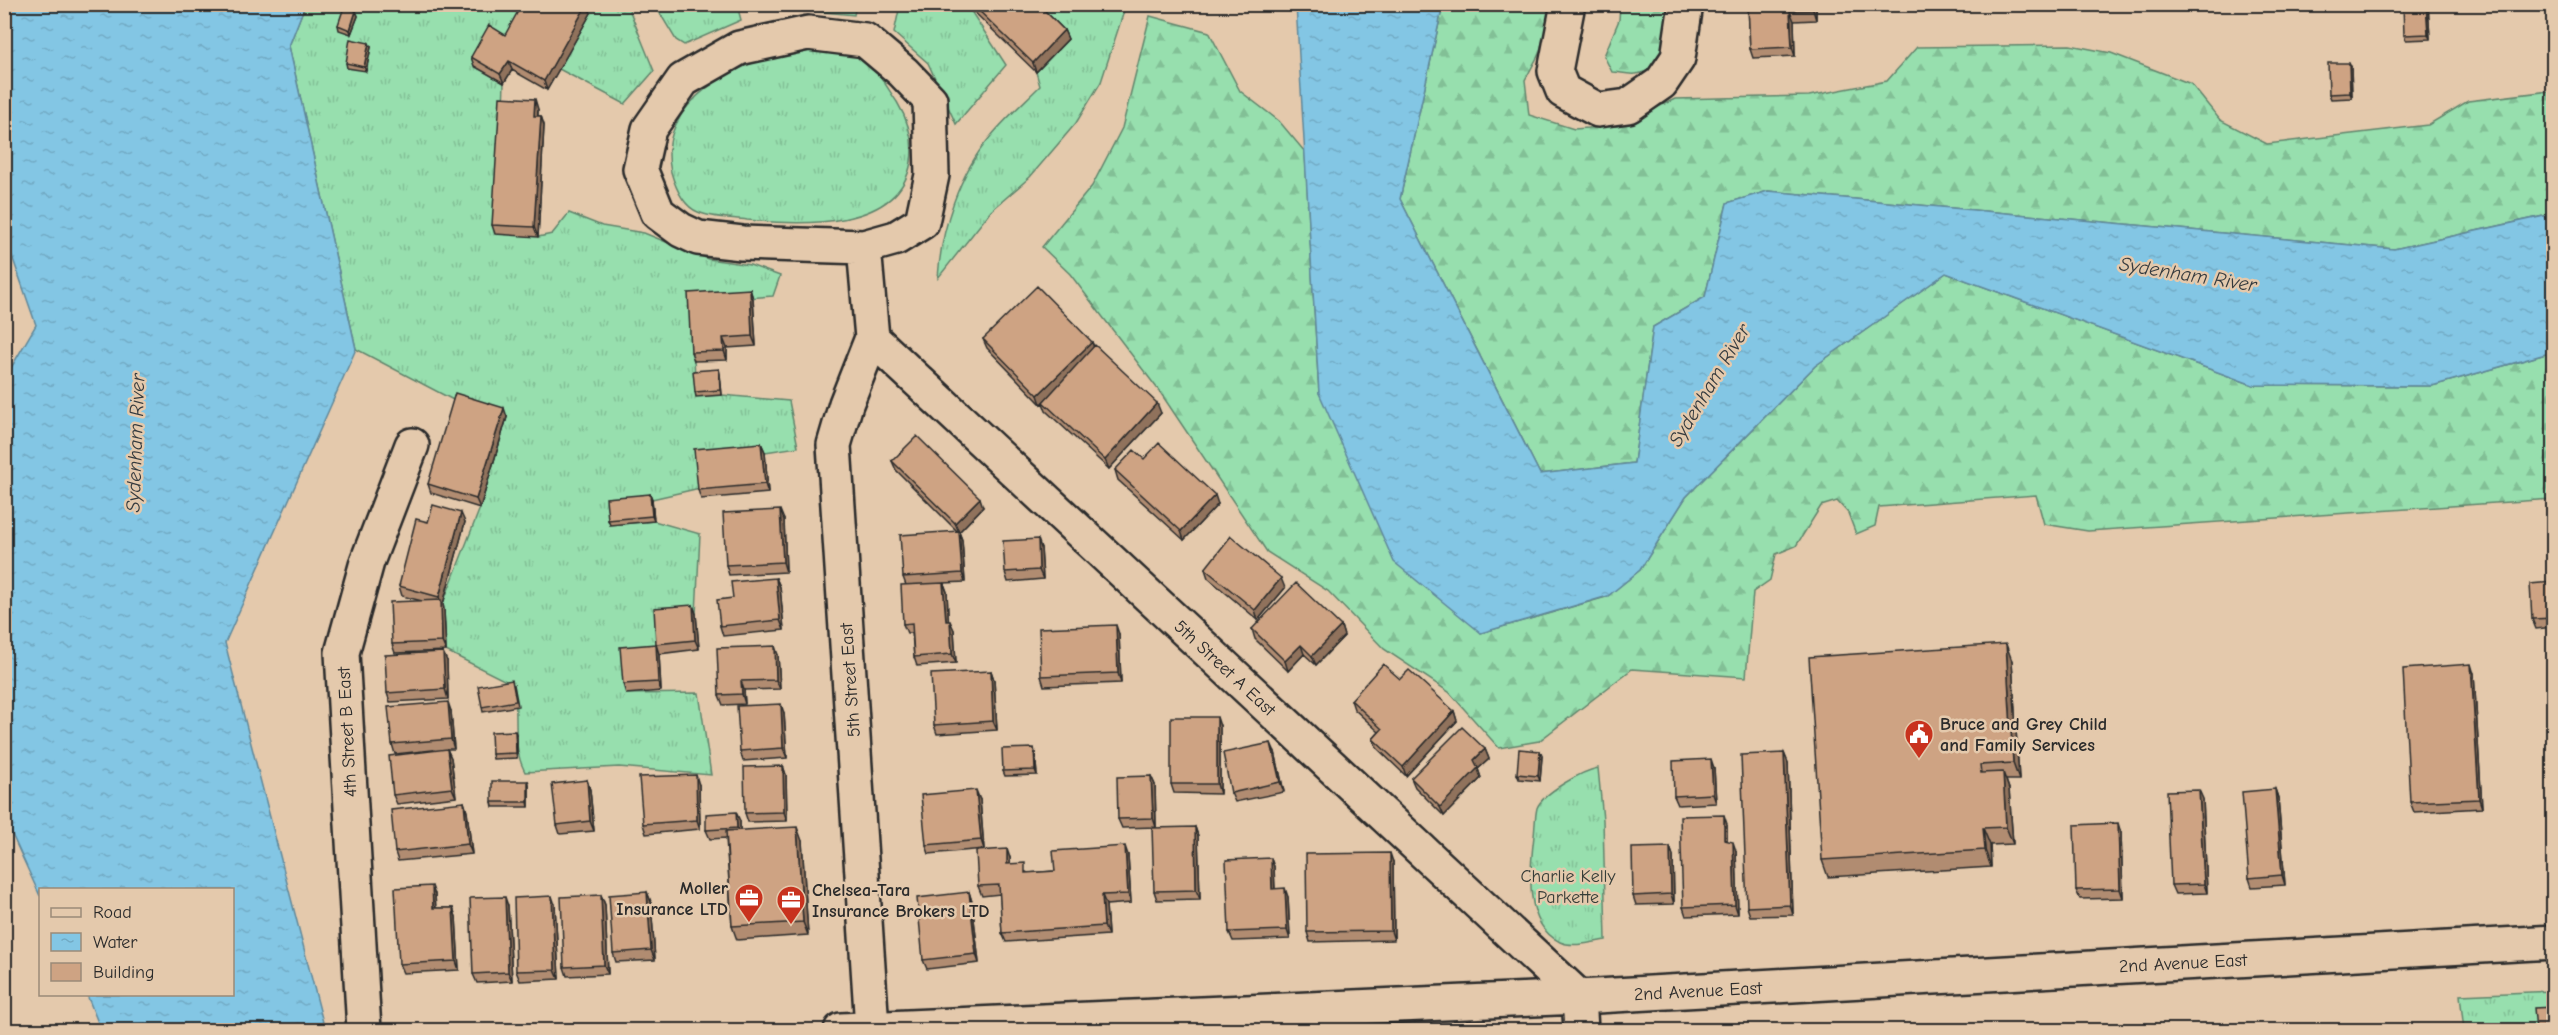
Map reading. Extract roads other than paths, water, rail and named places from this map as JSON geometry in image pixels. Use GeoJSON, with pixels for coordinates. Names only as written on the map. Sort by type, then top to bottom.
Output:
{"type":"FeatureCollection","features":[{"type":"Feature","properties":{"kind":"street"},"geometry":{"type":"LineString","coordinates":[[1568,4],[1555,72],[1563,91],[1598,110],[1628,106],[1661,82],[1678,58],[1686,4]]}},
{"type":"Feature","properties":{"kind":"street"},"geometry":{"type":"LineString","coordinates":[[808,33],[865,40],[903,72],[930,100],[932,175],[922,222],[896,238],[864,247],[742,243],[698,238],[681,230],[658,213],[640,169],[649,129],[683,80],[739,48],[808,33]]}},
{"type":"Feature","properties":{"kind":"street"},"geometry":{"type":"LineString","coordinates":[[864,247],[872,338]]}},
{"type":"Feature","properties":{"kind":"street","name":"5th Street A East"},"geometry":{"type":"LineString","coordinates":[[872,338],[1579,997]]}},
{"type":"Feature","properties":{"kind":"street","name":"5th Street East"},"geometry":{"type":"LineString","coordinates":[[857,1029],[834,445],[846,404],[872,338]]}},
{"type":"Feature","properties":{"kind":"street","name":"4th Street B East"},"geometry":{"type":"LineString","coordinates":[[364,1030],[342,653],[367,561],[412,445]]}},
{"type":"Feature","properties":{"kind":"street","name":"2nd Avenue East"},"geometry":{"type":"LineString","coordinates":[[857,1029],[1579,997],[2553,942]]}},
{"type":"Feature","properties":{"kind":"street"},"geometry":{"type":"LineString","coordinates":[[1579,997],[1581,1030]]}},
{"type":"Feature","properties":{"kind":"water","name":"Sydenham River"},"geometry":{"type":"Polygon","coordinates":[[[5,4],[305,5],[289,46],[356,349],[225,643],[325,1030],[101,1030],[87,996],[234,996],[234,888],[39,888],[39,894],[5,819],[5,378],[36,325],[5,236],[5,4]]]}},
{"type":"Feature","properties":{"kind":"water","name":"Sydenham River"},"geometry":{"type":"Polygon","coordinates":[[[1296,5],[1443,5],[1400,199],[1540,474],[1634,463],[1653,327],[1705,297],[1727,203],[1768,191],[2394,249],[2553,214],[2553,352],[2432,386],[2253,385],[1946,273],[1815,366],[1686,497],[1640,570],[1608,596],[1481,633],[1394,562],[1319,393],[1296,5]]]}},
{"type":"Feature","properties":{"kind":"place","name":"Bruce and Grey Child and Family Services"},"geometry":{"type":"Point","coordinates":[1919,760]}},
{"type":"Feature","properties":{"kind":"place","name":"Moller Insurance LTD"},"geometry":{"type":"Point","coordinates":[749,924]}},
{"type":"Feature","properties":{"kind":"place","name":"Chelsea-Tara Insurance Brokers LTD"},"geometry":{"type":"Point","coordinates":[791,926]}},
{"type":"Feature","properties":{"kind":"park label","name":"Charlie Kelly Parkette"},"geometry":{"type":"Point","coordinates":[1568,886]}}]}
